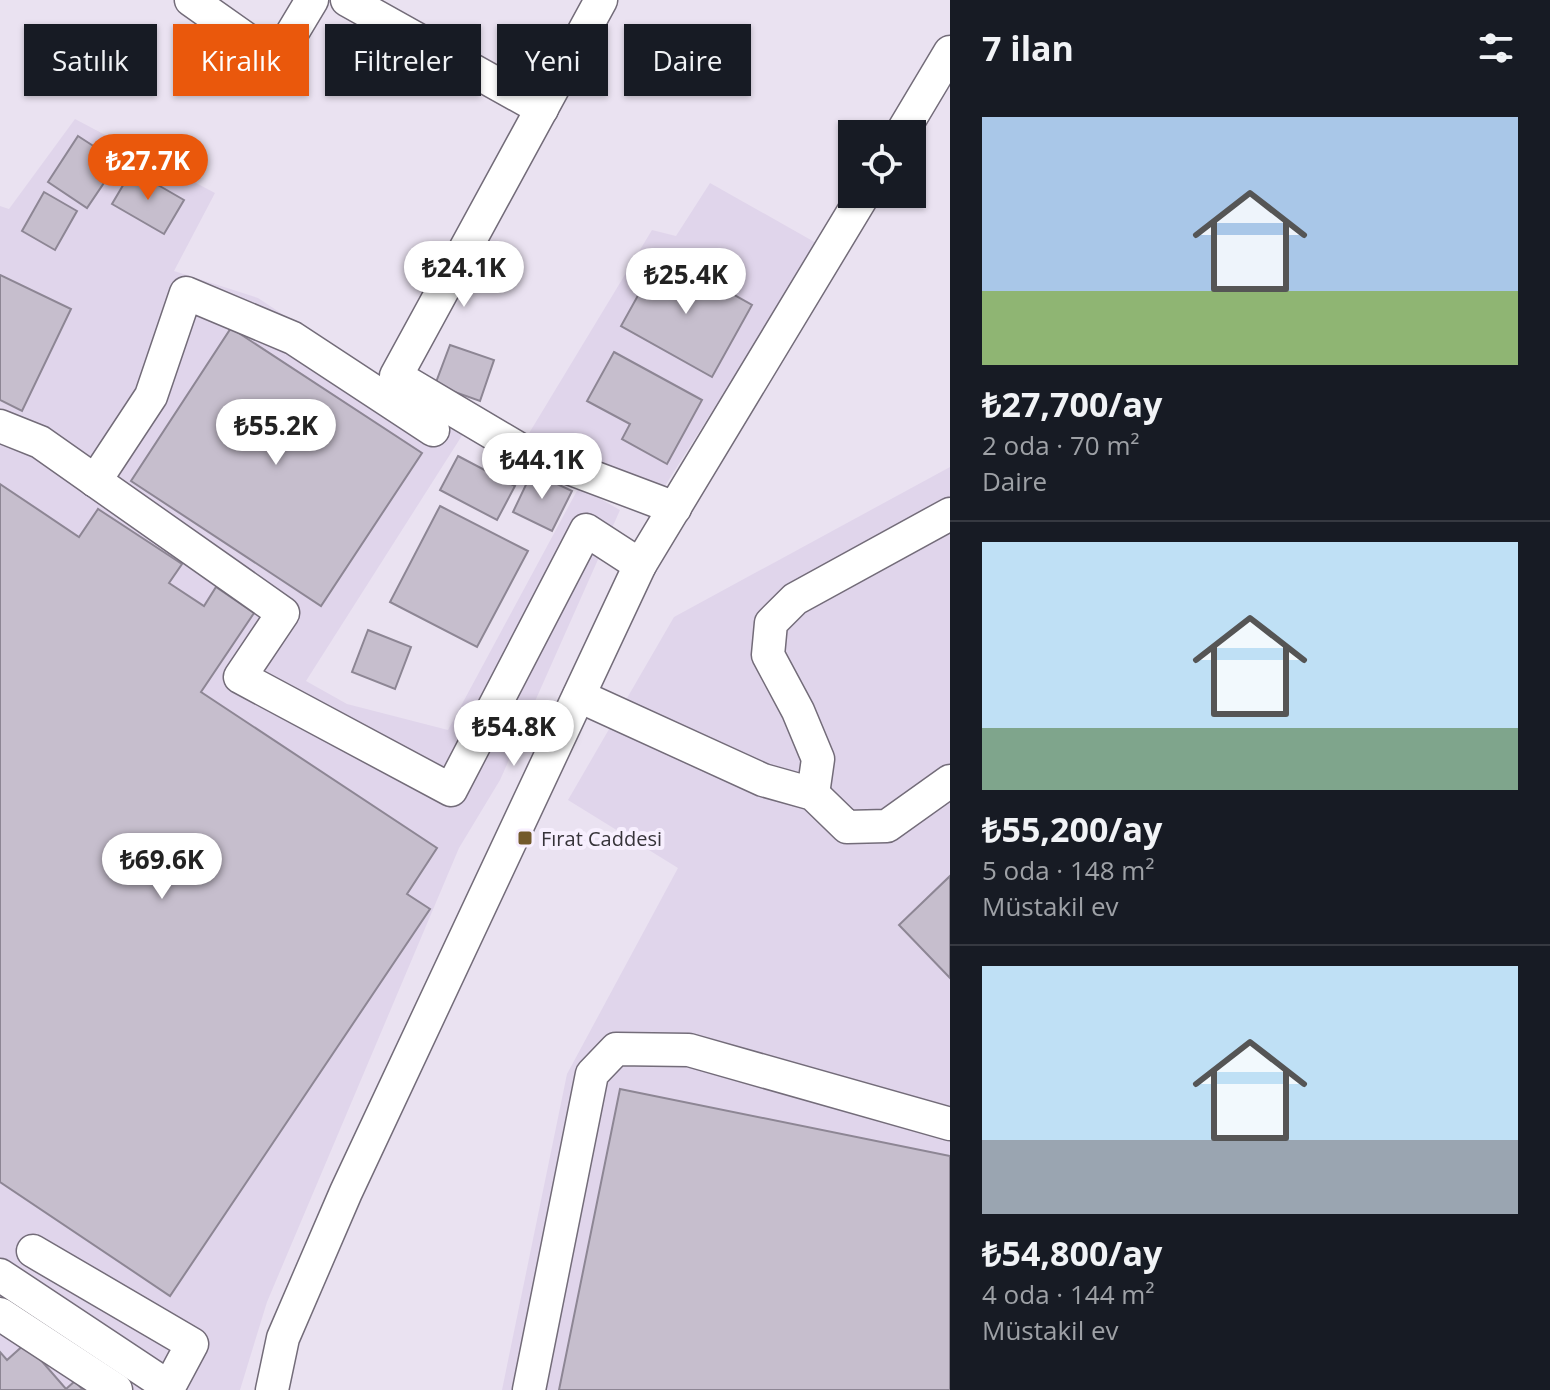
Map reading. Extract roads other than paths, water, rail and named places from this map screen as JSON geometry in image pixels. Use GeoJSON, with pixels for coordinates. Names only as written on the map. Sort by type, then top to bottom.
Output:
{"type":"FeatureCollection","features":[{"type":"Feature","properties":{"kind":"street"},"geometry":{"type":"LineString","coordinates":[[191,0],[276,60],[312,0]]}},
{"type":"Feature","properties":{"kind":"street"},"geometry":{"type":"LineString","coordinates":[[347,0],[542,109]]}},
{"type":"Feature","properties":{"kind":"street"},"geometry":{"type":"LineString","coordinates":[[601,0],[396,376],[521,450],[675,508]]}},
{"type":"Feature","properties":{"kind":"street"},"geometry":{"type":"LineString","coordinates":[[909,120],[950,52]]}},
{"type":"Feature","properties":{"kind":"street"},"geometry":{"type":"LineString","coordinates":[[272,1390],[283,1338],[346,1192],[640,565],[856,208]]}},
{"type":"Feature","properties":{"kind":"street"},"geometry":{"type":"LineString","coordinates":[[95,481],[151,396],[186,293],[293,338],[433,430]]}},
{"type":"Feature","properties":{"kind":"street"},"geometry":{"type":"LineString","coordinates":[[0,426],[40,442],[283,613],[240,677],[451,790],[586,530],[640,565]]}},
{"type":"Feature","properties":{"kind":"street"},"geometry":{"type":"LineString","coordinates":[[813,794],[818,759],[798,711],[768,655],[771,623],[795,599],[950,514]]}},
{"type":"Feature","properties":{"kind":"street"},"geometry":{"type":"LineString","coordinates":[[579,696],[763,780],[813,794],[847,827],[887,826],[950,781]]}},
{"type":"Feature","properties":{"kind":"street"},"geometry":{"type":"LineString","coordinates":[[529,1390],[592,1074],[616,1049],[689,1050],[950,1124]]}},
{"type":"Feature","properties":{"kind":"street"},"geometry":{"type":"LineString","coordinates":[[0,1275],[169,1387],[192,1344],[33,1251]]}},
{"type":"Feature","properties":{"kind":"street"},"geometry":{"type":"LineString","coordinates":[[0,1314],[116,1390]]}},
{"type":"Feature","properties":{"kind":"place","name":"Fırat Caddesi"},"geometry":{"type":"Point","coordinates":[525,838]}}]}
